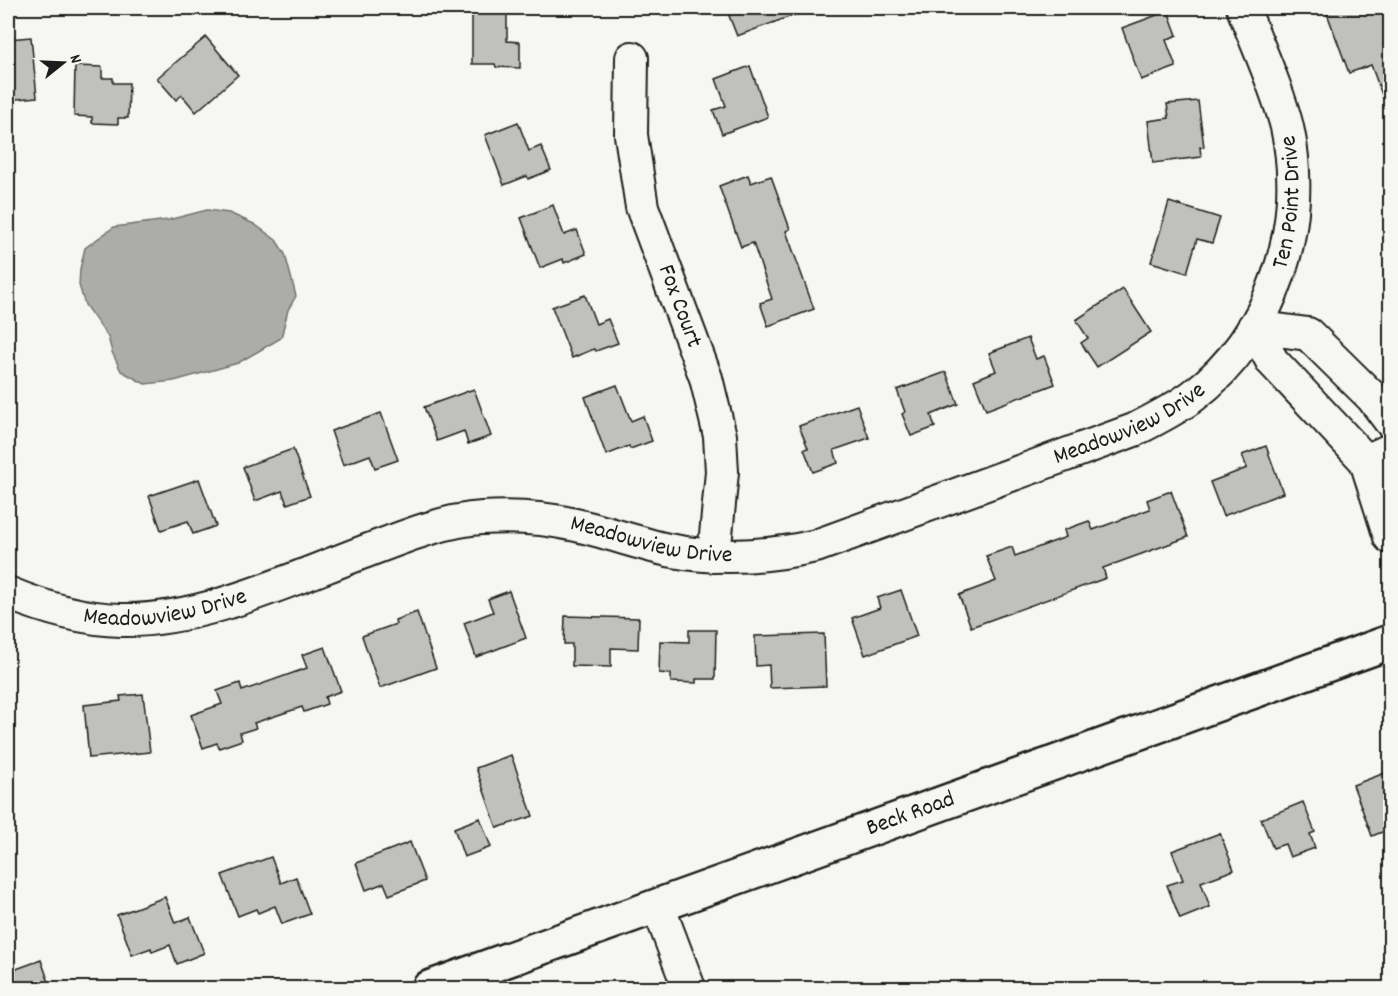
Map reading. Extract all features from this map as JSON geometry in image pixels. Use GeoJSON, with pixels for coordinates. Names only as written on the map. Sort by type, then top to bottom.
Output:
{"type":"FeatureCollection","features":[{"type":"Feature","properties":{"kind":"main road","name":"Beck Road"},"geometry":{"type":"LineString","coordinates":[[429,988],[1390,642]]}},
{"type":"Feature","properties":{"kind":"street","name":"Ten Point Drive"},"geometry":{"type":"LineString","coordinates":[[1243,8],[1284,119],[1294,172],[1293,219],[1284,261],[1254,327]]}},
{"type":"Feature","properties":{"kind":"street","name":"Fox Court"},"geometry":{"type":"LineString","coordinates":[[632,58],[631,135],[642,207],[706,378],[720,436],[722,472],[714,556]]}},
{"type":"Feature","properties":{"kind":"street"},"geometry":{"type":"LineString","coordinates":[[1254,327],[1308,334],[1372,397],[1390,421]]}},
{"type":"Feature","properties":{"kind":"street"},"geometry":{"type":"LineString","coordinates":[[1254,327],[1272,361],[1378,456],[1390,537]]}},
{"type":"Feature","properties":{"kind":"street","name":"Meadowview Drive"},"geometry":{"type":"LineString","coordinates":[[8,593],[53,610],[79,616],[122,620],[168,616],[212,607],[243,597],[400,538],[479,518],[515,517],[551,520],[668,549],[714,556],[761,556],[816,546],[1134,430],[1165,415],[1194,395],[1219,372],[1254,327]]}},
{"type":"Feature","properties":{"kind":"street"},"geometry":{"type":"LineString","coordinates":[[658,906],[689,988]]}},
{"type":"Feature","properties":{"kind":"shaded area"},"geometry":{"type":"Polygon","coordinates":[[[207,210],[229,213],[254,224],[276,240],[285,254],[296,296],[288,310],[281,338],[238,363],[174,381],[145,384],[121,371],[108,337],[85,305],[79,285],[85,248],[114,227],[168,220],[207,210]]]}},
{"type":"Feature","properties":{"kind":"building"},"geometry":{"type":"Polygon","coordinates":[[[472,8],[507,8],[507,41],[520,42],[520,68],[496,67],[495,64],[472,64],[472,8]]]}},
{"type":"Feature","properties":{"kind":"building"},"geometry":{"type":"Polygon","coordinates":[[[726,8],[808,8],[808,10],[737,36],[726,8]]]}},
{"type":"Feature","properties":{"kind":"building"},"geometry":{"type":"Polygon","coordinates":[[[1325,8],[1381,8],[1390,33],[1390,111],[1388,111],[1371,65],[1349,73],[1325,8]]]}},
{"type":"Feature","properties":{"kind":"building"},"geometry":{"type":"Polygon","coordinates":[[[1168,11],[1177,35],[1166,40],[1176,67],[1141,80],[1122,28],[1168,11]]]}},
{"type":"Feature","properties":{"kind":"building"},"geometry":{"type":"Polygon","coordinates":[[[31,37],[37,97],[8,100],[8,39],[31,37]]]}},
{"type":"Feature","properties":{"kind":"building"},"geometry":{"type":"Polygon","coordinates":[[[206,37],[238,75],[196,112],[182,95],[176,100],[157,78],[206,37]]]}},
{"type":"Feature","properties":{"kind":"building"},"geometry":{"type":"Polygon","coordinates":[[[75,66],[102,67],[102,78],[113,78],[113,83],[129,83],[128,118],[118,118],[118,124],[92,123],[92,117],[74,116],[75,66]]]}},
{"type":"Feature","properties":{"kind":"building"},"geometry":{"type":"Polygon","coordinates":[[[750,66],[768,117],[722,134],[713,110],[726,106],[716,79],[750,66]]]}},
{"type":"Feature","properties":{"kind":"building"},"geometry":{"type":"Polygon","coordinates":[[[1198,101],[1204,147],[1200,147],[1201,157],[1153,163],[1148,121],[1169,118],[1167,104],[1198,101]]]}},
{"type":"Feature","properties":{"kind":"building"},"geometry":{"type":"Polygon","coordinates":[[[518,122],[529,151],[541,146],[551,170],[504,185],[485,135],[518,122]]]}},
{"type":"Feature","properties":{"kind":"building"},"geometry":{"type":"Polygon","coordinates":[[[748,175],[751,183],[771,176],[790,229],[786,231],[814,309],[768,326],[760,303],[772,299],[753,243],[741,247],[719,186],[748,175]]]}},
{"type":"Feature","properties":{"kind":"building"},"geometry":{"type":"Polygon","coordinates":[[[1169,202],[1220,218],[1212,243],[1197,239],[1187,273],[1151,262],[1169,202]]]}},
{"type":"Feature","properties":{"kind":"building"},"geometry":{"type":"Polygon","coordinates":[[[553,205],[564,235],[577,230],[586,254],[564,263],[563,259],[540,268],[521,218],[553,205]]]}},
{"type":"Feature","properties":{"kind":"building"},"geometry":{"type":"Polygon","coordinates":[[[1123,289],[1151,332],[1097,367],[1081,343],[1088,338],[1076,320],[1123,289]]]}},
{"type":"Feature","properties":{"kind":"building"},"geometry":{"type":"Polygon","coordinates":[[[585,295],[596,324],[608,319],[618,343],[572,358],[552,307],[585,295]]]}},
{"type":"Feature","properties":{"kind":"building"},"geometry":{"type":"Polygon","coordinates":[[[1028,338],[1036,359],[1044,356],[1055,384],[986,410],[974,380],[996,371],[989,353],[1028,338]]]}},
{"type":"Feature","properties":{"kind":"building"},"geometry":{"type":"Polygon","coordinates":[[[946,372],[958,404],[931,415],[935,427],[911,436],[902,414],[905,412],[897,390],[946,372]]]}},
{"type":"Feature","properties":{"kind":"building"},"geometry":{"type":"Polygon","coordinates":[[[617,385],[631,421],[643,416],[652,441],[630,449],[629,446],[606,455],[585,397],[617,385]]]}},
{"type":"Feature","properties":{"kind":"building"},"geometry":{"type":"Polygon","coordinates":[[[474,389],[491,436],[468,444],[464,431],[437,441],[424,407],[474,389]]]}},
{"type":"Feature","properties":{"kind":"building"},"geometry":{"type":"Polygon","coordinates":[[[857,405],[869,438],[834,450],[838,463],[813,472],[804,449],[808,448],[799,426],[857,405]]]}},
{"type":"Feature","properties":{"kind":"building"},"geometry":{"type":"Polygon","coordinates":[[[381,413],[398,460],[375,468],[370,455],[343,465],[331,431],[381,413]]]}},
{"type":"Feature","properties":{"kind":"building"},"geometry":{"type":"Polygon","coordinates":[[[1266,446],[1283,493],[1223,516],[1210,482],[1247,468],[1242,455],[1266,446]]]}},
{"type":"Feature","properties":{"kind":"building"},"geometry":{"type":"Polygon","coordinates":[[[293,449],[310,496],[287,504],[282,491],[255,501],[243,467],[293,449]]]}},
{"type":"Feature","properties":{"kind":"building"},"geometry":{"type":"Polygon","coordinates":[[[199,479],[216,526],[193,534],[188,521],[161,530],[149,496],[199,479]]]}},
{"type":"Feature","properties":{"kind":"building"},"geometry":{"type":"Polygon","coordinates":[[[1171,491],[1188,537],[1103,568],[1106,578],[971,627],[959,595],[996,581],[986,556],[1012,547],[1015,556],[1066,537],[1064,530],[1089,521],[1093,530],[1150,509],[1147,500],[1171,491]]]}},
{"type":"Feature","properties":{"kind":"building"},"geometry":{"type":"Polygon","coordinates":[[[901,590],[917,636],[865,655],[852,618],[880,608],[877,598],[901,590]]]}},
{"type":"Feature","properties":{"kind":"building"},"geometry":{"type":"Polygon","coordinates":[[[509,591],[526,638],[476,657],[464,623],[493,612],[488,599],[509,591]]]}},
{"type":"Feature","properties":{"kind":"building"},"geometry":{"type":"Polygon","coordinates":[[[417,612],[436,668],[380,688],[362,636],[396,624],[395,620],[417,612]]]}},
{"type":"Feature","properties":{"kind":"building"},"geometry":{"type":"Polygon","coordinates":[[[565,616],[639,618],[638,649],[611,648],[611,667],[572,666],[572,644],[564,644],[565,616]]]}},
{"type":"Feature","properties":{"kind":"building"},"geometry":{"type":"Polygon","coordinates":[[[689,630],[716,630],[715,679],[696,679],[696,683],[671,682],[671,674],[659,673],[660,641],[689,642],[689,630]]]}},
{"type":"Feature","properties":{"kind":"building"},"geometry":{"type":"Polygon","coordinates":[[[824,634],[826,686],[770,688],[769,665],[756,666],[755,636],[824,634]]]}},
{"type":"Feature","properties":{"kind":"building"},"geometry":{"type":"Polygon","coordinates":[[[325,647],[341,691],[325,697],[327,704],[304,712],[302,707],[254,723],[256,728],[240,733],[242,740],[219,748],[217,743],[203,748],[191,715],[222,704],[217,691],[240,683],[242,691],[307,668],[302,655],[325,647]]]}},
{"type":"Feature","properties":{"kind":"building"},"geometry":{"type":"Polygon","coordinates":[[[143,694],[150,752],[89,758],[84,705],[121,701],[120,696],[143,694]]]}},
{"type":"Feature","properties":{"kind":"building"},"geometry":{"type":"Polygon","coordinates":[[[511,755],[533,816],[497,828],[476,768],[511,755]]]}},
{"type":"Feature","properties":{"kind":"building"},"geometry":{"type":"Polygon","coordinates":[[[1390,771],[1390,829],[1372,836],[1353,785],[1390,771]]]}},
{"type":"Feature","properties":{"kind":"building"},"geometry":{"type":"Polygon","coordinates":[[[1303,802],[1315,832],[1310,834],[1315,848],[1290,857],[1285,844],[1273,848],[1261,819],[1303,802]]]}},
{"type":"Feature","properties":{"kind":"building"},"geometry":{"type":"Polygon","coordinates":[[[480,818],[491,847],[464,857],[454,828],[480,818]]]}},
{"type":"Feature","properties":{"kind":"building"},"geometry":{"type":"Polygon","coordinates":[[[1220,833],[1234,870],[1201,882],[1210,907],[1180,919],[1167,885],[1183,880],[1172,851],[1220,833]]]}},
{"type":"Feature","properties":{"kind":"building"},"geometry":{"type":"Polygon","coordinates":[[[410,842],[425,881],[389,895],[384,883],[366,890],[356,863],[410,842]]]}},
{"type":"Feature","properties":{"kind":"building"},"geometry":{"type":"Polygon","coordinates":[[[271,857],[281,883],[296,877],[310,914],[282,924],[275,906],[258,913],[256,909],[238,916],[222,875],[271,857]]]}},
{"type":"Feature","properties":{"kind":"building"},"geometry":{"type":"Polygon","coordinates":[[[165,897],[175,923],[190,917],[204,953],[177,964],[170,945],[152,952],[151,948],[132,955],[117,915],[165,897]]]}},
{"type":"Feature","properties":{"kind":"building"},"geometry":{"type":"Polygon","coordinates":[[[41,960],[51,988],[8,988],[8,972],[41,960]]]}}]}
